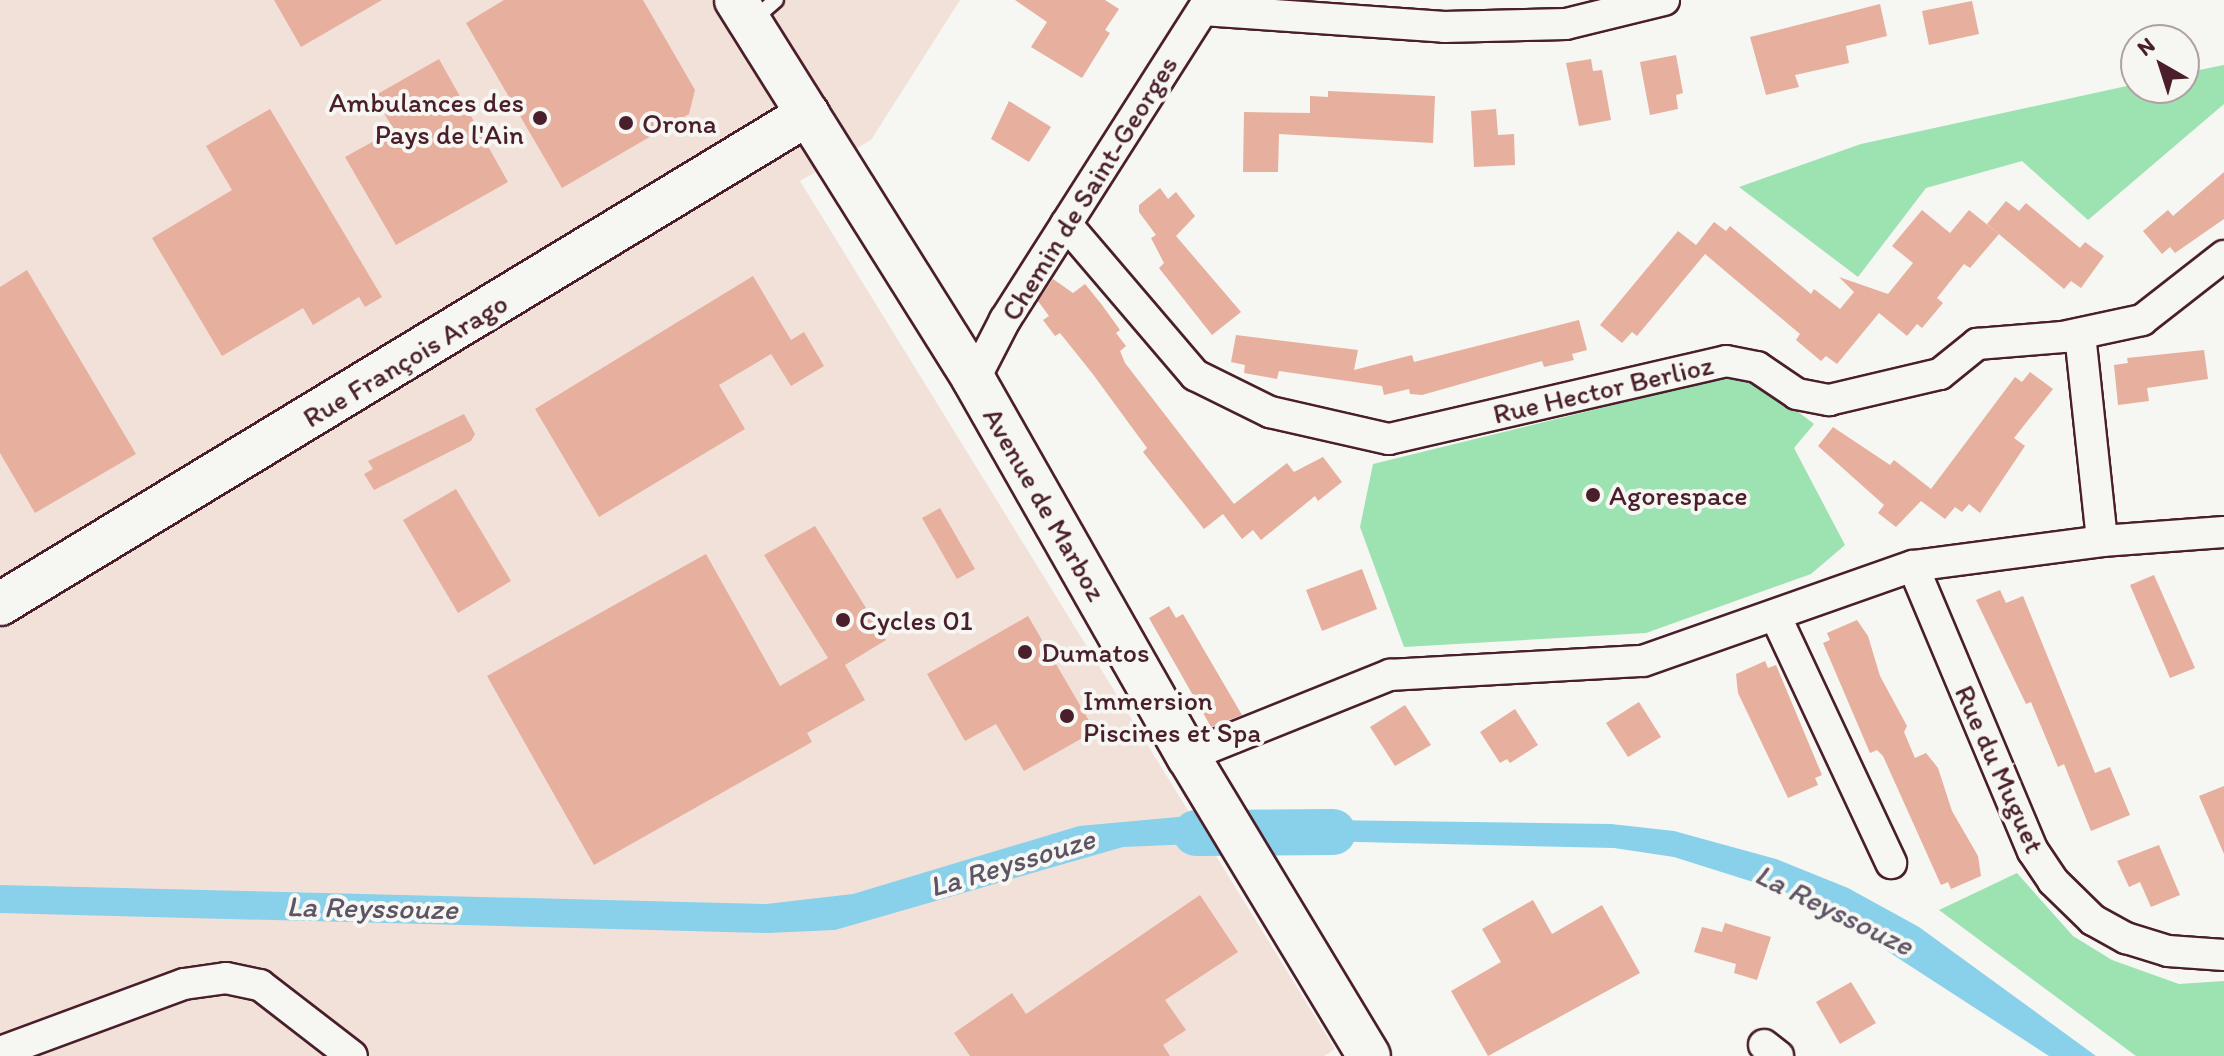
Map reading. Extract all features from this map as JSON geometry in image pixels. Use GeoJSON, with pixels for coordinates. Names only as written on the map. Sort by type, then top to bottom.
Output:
{"type":"FeatureCollection","features":[{"type":"Feature","properties":{"kind":"main road","name":"Avenue de Marboz"},"geometry":{"type":"LineString","coordinates":[[754,7],[808,114],[974,380],[1188,756],[1369,1056]]}},
{"type":"Feature","properties":{"kind":"main road","name":"Rue François Arago"},"geometry":{"type":"LineString","coordinates":[[0,604],[808,114]]}},
{"type":"Feature","properties":{"kind":"street"},"geometry":{"type":"LineString","coordinates":[[1206,5],[1444,27],[1664,0]]}},
{"type":"Feature","properties":{"kind":"street","name":"Chemin de Saint-Georges"},"geometry":{"type":"LineString","coordinates":[[974,380],[1005,320],[1206,5]]}},
{"type":"Feature","properties":{"kind":"street","name":"Rue Hector Berlioz"},"geometry":{"type":"LineString","coordinates":[[1066,224],[1195,375],[1270,412],[1389,439],[1726,361],[1757,367],[1797,394],[1829,400],[1940,374],[1977,344],[2080,334],[2142,320],[2224,256]]}},
{"type":"Feature","properties":{"kind":"street"},"geometry":{"type":"LineString","coordinates":[[2080,334],[2102,541]]}},
{"type":"Feature","properties":{"kind":"street"},"geometry":{"type":"LineString","coordinates":[[1188,756],[1390,675],[1643,661],[1913,566],[2102,541],[2224,532]]}},
{"type":"Feature","properties":{"kind":"street","name":"Rue du Muguet"},"geometry":{"type":"LineString","coordinates":[[1913,566],[2033,851],[2053,881],[2093,920],[2126,938],[2168,951],[2224,955]]}},
{"type":"Feature","properties":{"kind":"street"},"geometry":{"type":"LineString","coordinates":[[1775,615],[1891,863]]}},
{"type":"Feature","properties":{"kind":"street"},"geometry":{"type":"LineString","coordinates":[[0,1052],[184,984],[226,978],[260,985],[352,1056]]}},
{"type":"Feature","properties":{"kind":"shaded area"},"geometry":{"type":"Polygon","coordinates":[[[0,0],[960,0],[871,140],[800,181],[1335,1049],[1324,1056],[0,1056],[0,0]]]}},
{"type":"Feature","properties":{"kind":"green space"},"geometry":{"type":"Polygon","coordinates":[[[2224,65],[2224,104],[2088,220],[2022,161],[1926,188],[1858,277],[1739,187],[1861,144],[2120,87],[2120,104],[2200,104],[2200,70],[2224,65]]]}},
{"type":"Feature","properties":{"kind":"green space","name":"Agorespace"},"geometry":{"type":"Polygon","coordinates":[[[1735,375],[1755,379],[1814,424],[1794,448],[1845,545],[1811,574],[1646,633],[1404,647],[1360,527],[1373,464],[1735,375]]]}},
{"type":"Feature","properties":{"kind":"green space"},"geometry":{"type":"Polygon","coordinates":[[[2017,873],[2073,936],[2112,960],[2179,984],[2224,981],[2224,1056],[2136,1056],[1939,910],[2017,873]]]}},
{"type":"Feature","properties":{"kind":"water"},"geometry":{"type":"Polygon","coordinates":[[[1211,814],[1218,843],[1123,847],[835,930],[768,933],[0,913],[0,885],[766,904],[853,894],[1079,826],[1211,814]]]}},
{"type":"Feature","properties":{"kind":"water"},"geometry":{"type":"Polygon","coordinates":[[[1261,819],[1611,824],[1674,831],[1776,859],[1848,888],[1919,927],[2096,1056],[2049,1056],[1844,923],[1785,892],[1674,857],[1614,848],[1275,840],[1261,819]]]}},
{"type":"Feature","properties":{"kind":"building"},"geometry":{"type":"Polygon","coordinates":[[[274,0],[382,0],[301,47],[274,0]]]}},
{"type":"Feature","properties":{"kind":"building"},"geometry":{"type":"Polygon","coordinates":[[[504,0],[643,0],[695,90],[689,114],[562,188],[466,23],[504,0]]]}},
{"type":"Feature","properties":{"kind":"building"},"geometry":{"type":"Polygon","coordinates":[[[1015,0],[1105,0],[1119,9],[1105,30],[1110,33],[1082,78],[1031,47],[1047,22],[1015,0]]]}},
{"type":"Feature","properties":{"kind":"building"},"geometry":{"type":"Polygon","coordinates":[[[1972,1],[1979,34],[1929,45],[1922,11],[1972,1]]]}},
{"type":"Feature","properties":{"kind":"building"},"geometry":{"type":"Polygon","coordinates":[[[1880,4],[1887,36],[1846,46],[1849,63],[1795,75],[1799,87],[1766,95],[1750,37],[1880,4]]]}},
{"type":"Feature","properties":{"kind":"building"},"geometry":{"type":"Polygon","coordinates":[[[1676,55],[1683,93],[1676,95],[1678,109],[1650,115],[1640,62],[1676,55]]]}},
{"type":"Feature","properties":{"kind":"building"},"geometry":{"type":"Polygon","coordinates":[[[439,59],[508,182],[396,245],[345,157],[394,130],[374,96],[439,59]]]}},
{"type":"Feature","properties":{"kind":"building"},"geometry":{"type":"Polygon","coordinates":[[[1591,59],[1593,71],[1602,70],[1611,120],[1579,126],[1566,63],[1591,59]]]}},
{"type":"Feature","properties":{"kind":"building"},"geometry":{"type":"Polygon","coordinates":[[[1328,91],[1435,96],[1433,143],[1279,134],[1278,172],[1243,172],[1244,112],[1310,113],[1310,96],[1328,97],[1328,91]]]}},
{"type":"Feature","properties":{"kind":"building"},"geometry":{"type":"Polygon","coordinates":[[[1009,101],[1051,127],[1029,162],[991,139],[1009,101]]]}},
{"type":"Feature","properties":{"kind":"building"},"geometry":{"type":"Polygon","coordinates":[[[270,109],[382,297],[365,307],[359,297],[313,325],[303,308],[222,356],[152,238],[232,190],[206,146],[270,109]]]}},
{"type":"Feature","properties":{"kind":"building"},"geometry":{"type":"Polygon","coordinates":[[[1496,109],[1498,135],[1514,134],[1515,165],[1474,167],[1471,111],[1496,109]]]}},
{"type":"Feature","properties":{"kind":"building"},"geometry":{"type":"Polygon","coordinates":[[[2224,172],[2224,219],[2175,253],[2170,247],[2162,254],[2143,231],[2168,210],[2173,216],[2224,172]]]}},
{"type":"Feature","properties":{"kind":"building"},"geometry":{"type":"Polygon","coordinates":[[[1160,188],[1168,199],[1176,192],[1195,216],[1176,236],[1241,312],[1212,335],[1159,268],[1164,263],[1151,238],[1156,235],[1139,212],[1139,205],[1160,188]]]}},
{"type":"Feature","properties":{"kind":"building"},"geometry":{"type":"Polygon","coordinates":[[[2006,201],[2019,211],[2026,203],[2080,248],[2085,242],[2104,256],[2081,288],[2071,281],[2064,289],[1987,224],[2006,201]]]}},
{"type":"Feature","properties":{"kind":"building"},"geometry":{"type":"Polygon","coordinates":[[[1922,210],[1950,233],[1969,210],[1999,234],[1970,268],[1964,264],[1937,298],[1943,303],[1922,328],[1917,324],[1907,336],[1879,313],[1837,364],[1826,356],[1821,361],[1796,340],[1800,334],[1705,254],[1637,336],[1632,332],[1622,343],[1600,325],[1678,231],[1696,245],[1714,222],[1726,231],[1730,226],[1811,294],[1814,289],[1840,309],[1854,292],[1839,277],[1888,294],[1913,263],[1892,246],[1922,210]]]}},
{"type":"Feature","properties":{"kind":"building"},"geometry":{"type":"Polygon","coordinates":[[[27,270],[136,454],[35,513],[0,453],[0,287],[27,270]]]}},
{"type":"Feature","properties":{"kind":"building"},"geometry":{"type":"Polygon","coordinates":[[[753,276],[791,340],[804,332],[824,366],[791,386],[771,354],[719,385],[745,429],[599,517],[535,409],[753,276]]]}},
{"type":"Feature","properties":{"kind":"building"},"geometry":{"type":"Polygon","coordinates":[[[1053,279],[1073,293],[1085,284],[1102,305],[1120,330],[1116,333],[1126,346],[1120,351],[1125,363],[1234,504],[1287,463],[1294,472],[1323,457],[1342,482],[1318,501],[1315,496],[1261,540],[1253,530],[1242,539],[1223,514],[1204,529],[1143,452],[1147,448],[1092,373],[1060,333],[1055,336],[1043,320],[1049,316],[1038,301],[1053,279]]]}},
{"type":"Feature","properties":{"kind":"building"},"geometry":{"type":"Polygon","coordinates":[[[1579,320],[1587,350],[1572,354],[1574,360],[1544,367],[1542,361],[1422,395],[1410,394],[1409,389],[1384,395],[1382,386],[1279,371],[1277,379],[1244,373],[1245,365],[1231,362],[1236,335],[1358,350],[1354,370],[1412,355],[1414,362],[1579,320]]]}},
{"type":"Feature","properties":{"kind":"building"},"geometry":{"type":"Polygon","coordinates":[[[2204,350],[2208,379],[2147,388],[2149,401],[2118,405],[2114,365],[2128,363],[2127,358],[2204,350]]]}},
{"type":"Feature","properties":{"kind":"building"},"geometry":{"type":"Polygon","coordinates":[[[2030,372],[2053,389],[2014,438],[2025,446],[1980,513],[1969,504],[1962,512],[1955,507],[1945,519],[1921,501],[1896,527],[1878,513],[1884,505],[1818,446],[1833,427],[1890,465],[1894,460],[1931,489],[2015,377],[2022,382],[2030,372]]]}},
{"type":"Feature","properties":{"kind":"building"},"geometry":{"type":"Polygon","coordinates":[[[464,414],[475,434],[471,441],[374,490],[364,474],[373,469],[368,461],[464,414]]]}},
{"type":"Feature","properties":{"kind":"building"},"geometry":{"type":"Polygon","coordinates":[[[456,489],[511,581],[458,613],[403,520],[456,489]]]}},
{"type":"Feature","properties":{"kind":"building"},"geometry":{"type":"Polygon","coordinates":[[[940,508],[975,569],[957,579],[922,518],[940,508]]]}},
{"type":"Feature","properties":{"kind":"building"},"geometry":{"type":"Polygon","coordinates":[[[815,526],[886,640],[845,665],[865,700],[807,733],[812,742],[594,865],[487,676],[706,554],[780,686],[828,658],[764,555],[815,526]]]}},
{"type":"Feature","properties":{"kind":"building"},"geometry":{"type":"Polygon","coordinates":[[[1362,569],[1377,609],[1322,631],[1306,590],[1362,569]]]}},
{"type":"Feature","properties":{"kind":"building"},"geometry":{"type":"Polygon","coordinates":[[[2154,575],[2195,668],[2170,678],[2130,585],[2154,575]]]}},
{"type":"Feature","properties":{"kind":"building"},"geometry":{"type":"Polygon","coordinates":[[[2000,590],[2006,603],[2023,596],[2095,773],[2110,767],[2130,815],[2091,831],[2064,764],[2058,767],[2031,702],[2026,704],[1976,600],[2000,590]]]}},
{"type":"Feature","properties":{"kind":"building"},"geometry":{"type":"Polygon","coordinates":[[[1169,606],[1176,618],[1183,614],[1242,715],[1211,727],[1149,618],[1169,606]]]}},
{"type":"Feature","properties":{"kind":"building"},"geometry":{"type":"Polygon","coordinates":[[[1028,616],[1095,731],[1024,771],[996,724],[965,741],[927,674],[1028,616]]]}},
{"type":"Feature","properties":{"kind":"building"},"geometry":{"type":"Polygon","coordinates":[[[1857,620],[1868,636],[1880,676],[1907,726],[1904,732],[1915,758],[1926,753],[1938,768],[1952,811],[1978,856],[1981,876],[1951,889],[1948,882],[1941,885],[1883,756],[1877,750],[1870,753],[1823,643],[1830,640],[1827,633],[1857,620]]]}},
{"type":"Feature","properties":{"kind":"building"},"geometry":{"type":"Polygon","coordinates":[[[1765,661],[1768,668],[1776,665],[1822,775],[1815,778],[1818,785],[1788,798],[1738,693],[1736,674],[1765,661]]]}},
{"type":"Feature","properties":{"kind":"building"},"geometry":{"type":"Polygon","coordinates":[[[1639,702],[1661,737],[1628,757],[1606,723],[1639,702]]]}},
{"type":"Feature","properties":{"kind":"building"},"geometry":{"type":"Polygon","coordinates":[[[1405,705],[1431,745],[1395,766],[1370,727],[1405,705]]]}},
{"type":"Feature","properties":{"kind":"building"},"geometry":{"type":"Polygon","coordinates":[[[1515,709],[1538,745],[1510,763],[1507,759],[1500,763],[1480,732],[1515,709]]]}},
{"type":"Feature","properties":{"kind":"building"},"geometry":{"type":"Polygon","coordinates":[[[2224,786],[2224,854],[2199,796],[2224,786]]]}},
{"type":"Feature","properties":{"kind":"building"},"geometry":{"type":"Polygon","coordinates":[[[2159,845],[2180,895],[2151,907],[2140,882],[2129,887],[2117,861],[2159,845]]]}},
{"type":"Feature","properties":{"kind":"building"},"geometry":{"type":"Polygon","coordinates":[[[1200,895],[1238,952],[1165,1000],[1186,1030],[1163,1045],[1170,1056],[970,1056],[954,1033],[1012,993],[1026,1014],[1200,895]]]}},
{"type":"Feature","properties":{"kind":"building"},"geometry":{"type":"Polygon","coordinates":[[[1533,900],[1552,934],[1602,905],[1640,973],[1488,1056],[1451,991],[1501,962],[1482,929],[1533,900]]]}},
{"type":"Feature","properties":{"kind":"building"},"geometry":{"type":"Polygon","coordinates":[[[1725,923],[1771,937],[1757,980],[1734,973],[1736,964],[1694,952],[1702,927],[1722,932],[1725,923]]]}},
{"type":"Feature","properties":{"kind":"building"},"geometry":{"type":"Polygon","coordinates":[[[1851,982],[1876,1023],[1840,1044],[1816,1002],[1851,982]]]}},
{"type":"Feature","properties":{"kind":"waterway","name":"La Reyssouze"},"geometry":{"type":"LineString","coordinates":[[1196,833],[1333,832]]}},
{"type":"Feature","properties":{"kind":"place","name":"Ambulances des Pays de l'Ain"},"geometry":{"type":"Point","coordinates":[540,118]}},
{"type":"Feature","properties":{"kind":"place","name":"Orona"},"geometry":{"type":"Point","coordinates":[626,123]}},
{"type":"Feature","properties":{"kind":"place","name":"Agorespace"},"geometry":{"type":"Point","coordinates":[1593,495]}},
{"type":"Feature","properties":{"kind":"place","name":"Cycles 01"},"geometry":{"type":"Point","coordinates":[843,620]}},
{"type":"Feature","properties":{"kind":"place","name":"Dumatos"},"geometry":{"type":"Point","coordinates":[1025,652]}},
{"type":"Feature","properties":{"kind":"place","name":"Immersion Piscines et Spa"},"geometry":{"type":"Point","coordinates":[1067,716]}}]}
